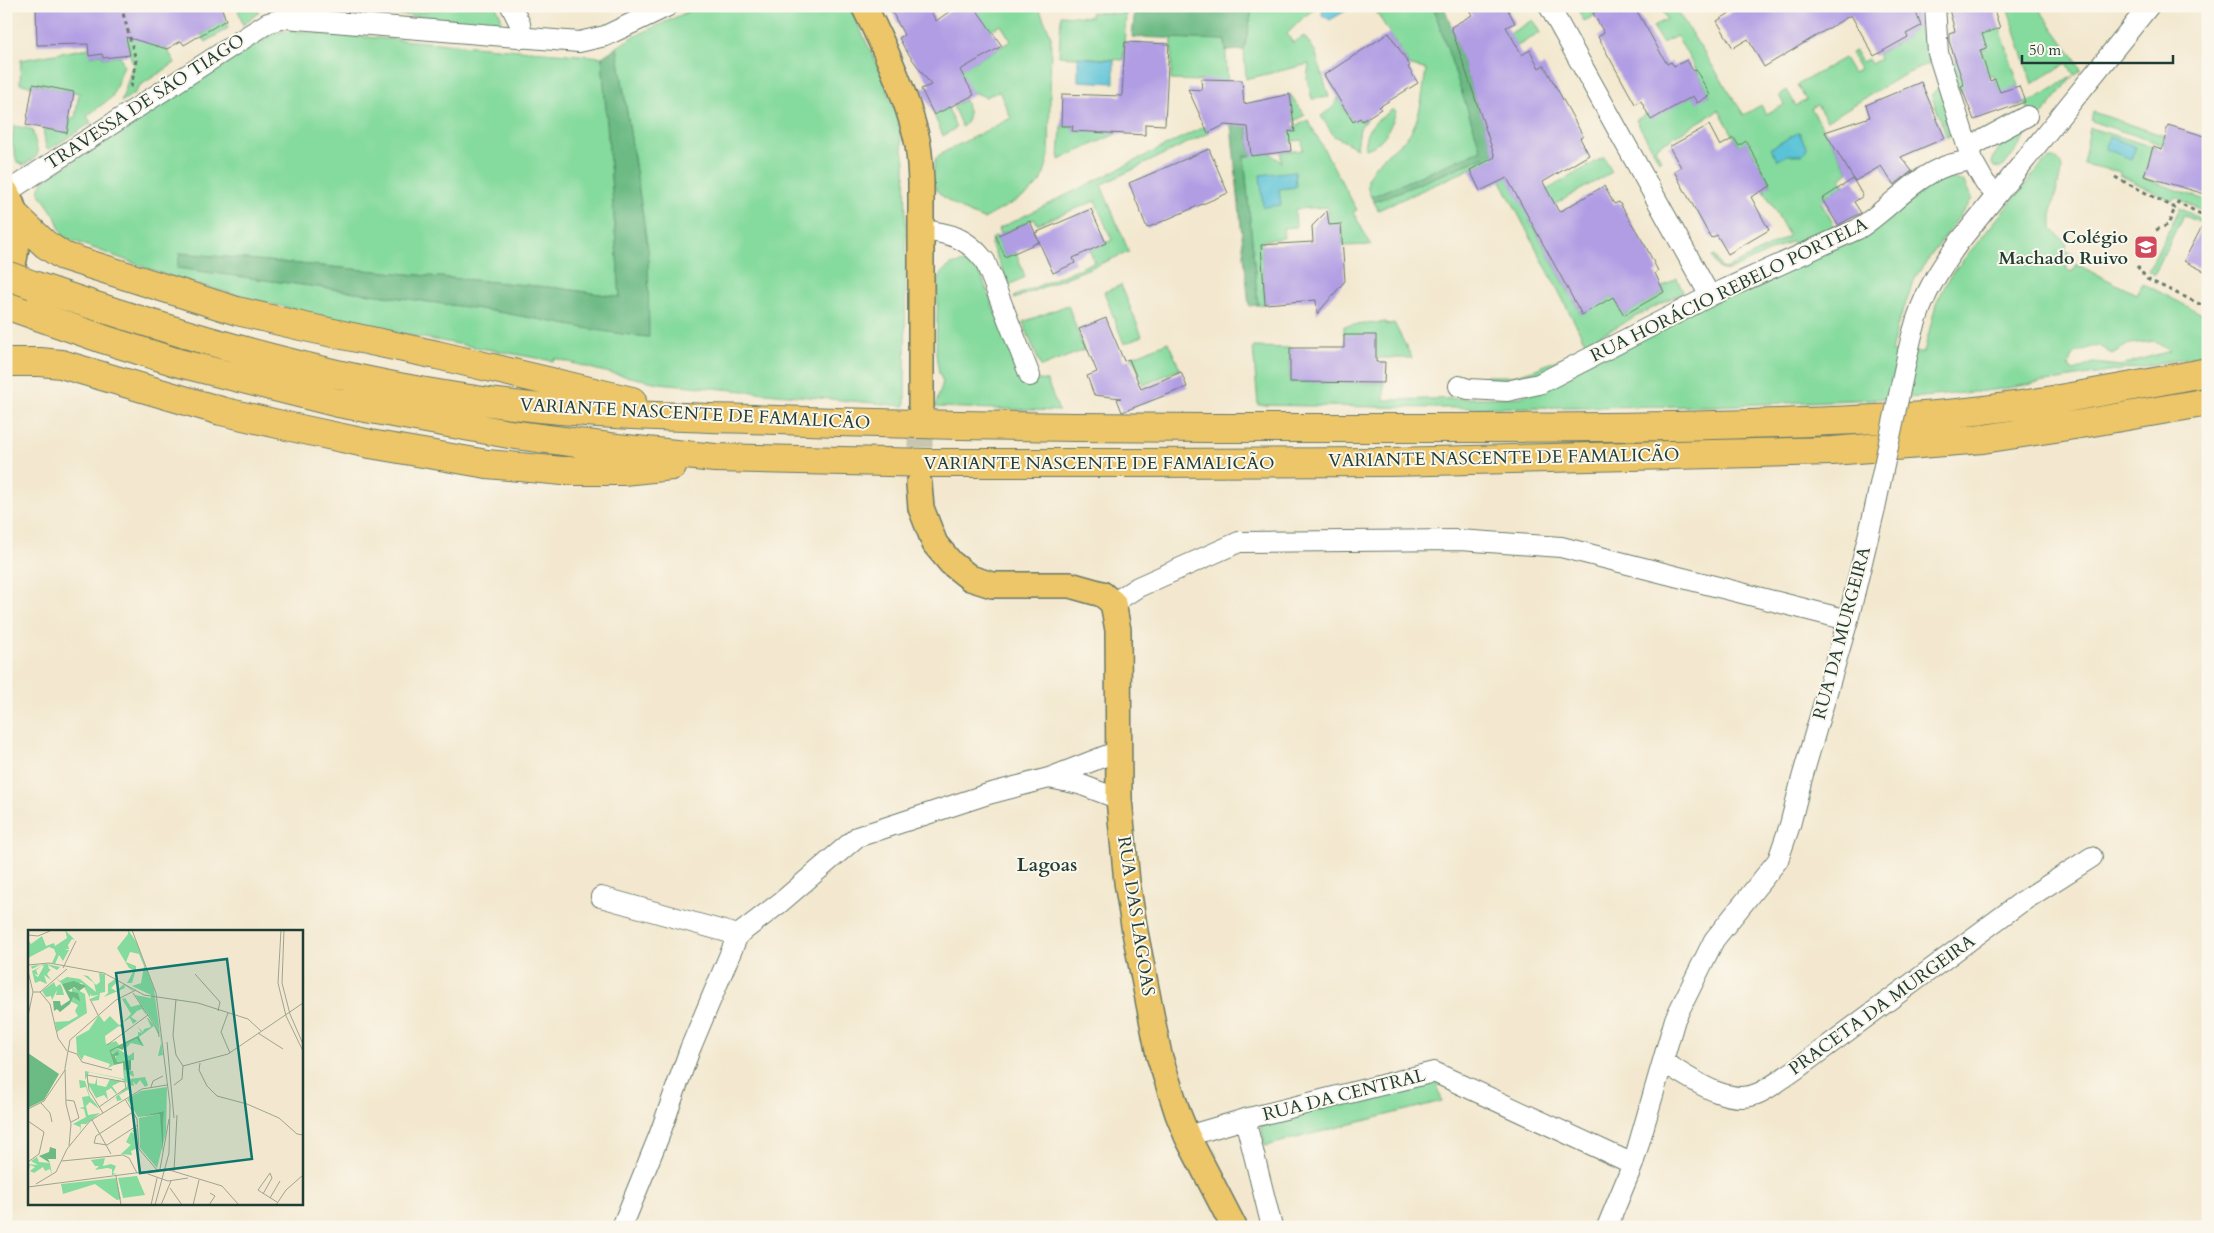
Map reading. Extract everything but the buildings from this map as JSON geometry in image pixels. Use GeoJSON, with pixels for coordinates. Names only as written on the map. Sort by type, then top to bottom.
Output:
{"type":"FeatureCollection","features":[{"type":"Feature","properties":{"kind":"highway"},"geometry":{"type":"LineString","coordinates":[[10,200],[45,244],[63,256],[238,310],[697,417]]}},
{"type":"Feature","properties":{"kind":"highway","name":"VARIANTE NASCENTE DE FAMALICÃO"},"geometry":{"type":"LineString","coordinates":[[6,275],[186,335],[342,374],[421,390],[514,405],[697,417],[906,425],[1155,428],[1647,427],[1836,422],[2008,407],[2208,372]]}},
{"type":"Feature","properties":{"kind":"highway","name":"VARIANTE NASCENTE DE FAMALICÃO"},"geometry":{"type":"LineString","coordinates":[[16,309],[179,363],[338,404],[509,434],[715,458],[931,463],[1255,462],[1410,461],[1832,451],[1983,439],[2208,402]]}},
{"type":"Feature","properties":{"kind":"highway"},"geometry":{"type":"LineString","coordinates":[[6,362],[61,364],[222,410],[283,425],[370,444],[487,464],[563,471],[623,471],[673,466],[715,458]]}},
{"type":"Feature","properties":{"kind":"main road"},"geometry":{"type":"LineString","coordinates":[[864,6],[892,66],[916,132],[921,182],[921,406]]}},
{"type":"Feature","properties":{"kind":"main road"},"geometry":{"type":"LineString","coordinates":[[6,295],[18,235],[10,200]]}},
{"type":"Feature","properties":{"kind":"main road"},"geometry":{"type":"LineString","coordinates":[[919,484],[921,508],[935,544],[951,563],[970,578],[992,584],[1026,586],[1070,585],[1107,598]]}},
{"type":"Feature","properties":{"kind":"main road","name":"RUA DAS LAGOAS"},"geometry":{"type":"LineString","coordinates":[[1107,598],[1118,630],[1120,700],[1119,799],[1127,882],[1159,1054],[1187,1136],[1234,1227]]}},
{"type":"Feature","properties":{"kind":"street"},"geometry":{"type":"LineString","coordinates":[[511,6],[520,24],[522,38]]}},
{"type":"Feature","properties":{"kind":"street","name":"TRAVESSA DE SÃO TIAGO"},"geometry":{"type":"LineString","coordinates":[[10,200],[268,22],[298,17],[565,42],[594,40],[668,6]]}},
{"type":"Feature","properties":{"kind":"street"},"geometry":{"type":"LineString","coordinates":[[1549,6],[1710,296]]}},
{"type":"Feature","properties":{"kind":"street"},"geometry":{"type":"LineString","coordinates":[[1935,6],[1938,53],[1970,154],[1985,183],[1997,195],[2149,6]]}},
{"type":"Feature","properties":{"kind":"street","name":"RUA HORÁCIO REBELO PORTELA"},"geometry":{"type":"LineString","coordinates":[[1459,386],[1468,389],[1507,391],[1539,384],[1710,296],[1858,230],[1934,172],[1970,154],[2027,116]]}},
{"type":"Feature","properties":{"kind":"street","name":"RUA DA MURGEIRA"},"geometry":{"type":"LineString","coordinates":[[1607,1227],[1633,1164],[1675,1019],[1714,940],[1778,860],[1790,825],[1848,620],[1875,508],[1908,352],[1922,302],[1934,277],[1997,195]]}},
{"type":"Feature","properties":{"kind":"street"},"geometry":{"type":"LineString","coordinates":[[921,230],[963,239],[975,248],[985,261],[1030,376]]}},
{"type":"Feature","properties":{"kind":"street"},"geometry":{"type":"LineString","coordinates":[[1107,598],[1138,588],[1239,542],[1459,540],[1560,547],[1848,620]]}},
{"type":"Feature","properties":{"kind":"street"},"geometry":{"type":"LineString","coordinates":[[622,1227],[659,1136],[690,1049],[738,935],[781,902],[857,836],[988,794],[1049,778],[1118,751]]}},
{"type":"Feature","properties":{"kind":"street"},"geometry":{"type":"LineString","coordinates":[[1049,778],[1079,784],[1119,799]]}},
{"type":"Feature","properties":{"kind":"street","name":"PRACETA DA MURGEIRA"},"geometry":{"type":"LineString","coordinates":[[1662,1062],[1717,1092],[1740,1098],[1758,1093],[1795,1070],[2020,903],[2092,858]]}},
{"type":"Feature","properties":{"kind":"street"},"geometry":{"type":"LineString","coordinates":[[601,897],[738,935]]}},
{"type":"Feature","properties":{"kind":"street","name":"RUA DA CENTRAL"},"geometry":{"type":"LineString","coordinates":[[1187,1136],[1245,1119],[1434,1072],[1633,1164]]}},
{"type":"Feature","properties":{"kind":"street"},"geometry":{"type":"LineString","coordinates":[[1245,1119],[1272,1227]]}},
{"type":"Feature","properties":{"kind":"path"},"geometry":{"type":"LineString","coordinates":[[122,6],[136,60],[129,97]]}},
{"type":"Feature","properties":{"kind":"path"},"geometry":{"type":"LineString","coordinates":[[2115,177],[2175,208]]}},
{"type":"Feature","properties":{"kind":"path"},"geometry":{"type":"LineString","coordinates":[[2156,230],[2168,225],[2178,202],[2208,218]]}},
{"type":"Feature","properties":{"kind":"path"},"geometry":{"type":"LineString","coordinates":[[2137,266],[2147,279],[2208,308]]}},
{"type":"Feature","properties":{"kind":"green space"},"geometry":{"type":"Polygon","coordinates":[[[237,6],[257,6],[259,12],[243,25],[237,6]]]}},
{"type":"Feature","properties":{"kind":"green space"},"geometry":{"type":"Polygon","coordinates":[[[290,6],[408,6],[417,12],[426,12],[430,6],[496,6],[501,21],[498,25],[290,6]]]}},
{"type":"Feature","properties":{"kind":"green space"},"geometry":{"type":"Polygon","coordinates":[[[700,6],[849,6],[882,75],[897,117],[905,161],[905,406],[659,383],[601,371],[554,358],[553,361],[413,336],[258,301],[174,278],[63,237],[55,216],[38,191],[44,180],[277,32],[296,31],[602,57],[620,297],[558,288],[181,253],[177,268],[475,308],[648,337],[648,250],[617,47],[631,38],[700,6]]]}},
{"type":"Feature","properties":{"kind":"green space"},"geometry":{"type":"Polygon","coordinates":[[[978,6],[1038,6],[1051,36],[1049,156],[1042,180],[1028,194],[984,219],[949,201],[935,187],[933,177],[935,160],[944,152],[1011,118],[999,91],[986,97],[970,91],[960,70],[1011,41],[1001,25],[991,30],[970,12],[978,6]]]}},
{"type":"Feature","properties":{"kind":"green space"},"geometry":{"type":"Polygon","coordinates":[[[1146,6],[1253,6],[1244,50],[1226,51],[1225,40],[1132,37],[1135,8],[1146,9],[1146,6]]]}},
{"type":"Feature","properties":{"kind":"green space"},"geometry":{"type":"Polygon","coordinates":[[[1253,6],[1319,6],[1305,16],[1287,34],[1293,43],[1304,36],[1315,51],[1329,97],[1312,99],[1307,79],[1309,64],[1246,79],[1244,50],[1253,6]]]}},
{"type":"Feature","properties":{"kind":"green space"},"geometry":{"type":"Polygon","coordinates":[[[1386,6],[1433,6],[1481,150],[1371,197],[1368,186],[1369,176],[1374,167],[1412,130],[1422,100],[1426,69],[1410,66],[1377,13],[1386,6]]]}},
{"type":"Feature","properties":{"kind":"green space"},"geometry":{"type":"Polygon","coordinates":[[[1433,6],[1444,6],[1494,153],[1374,202],[1371,197],[1481,150],[1433,6]]]}},
{"type":"Feature","properties":{"kind":"green space"},"geometry":{"type":"Polygon","coordinates":[[[1588,6],[1605,6],[1593,13],[1594,16],[1584,21],[1579,12],[1588,6]]]}},
{"type":"Feature","properties":{"kind":"green space"},"geometry":{"type":"Polygon","coordinates":[[[1660,6],[1674,6],[1744,115],[1761,105],[1766,114],[1784,105],[1779,95],[1787,90],[1796,106],[1806,100],[1797,85],[1844,58],[1853,73],[1860,69],[1851,53],[1855,51],[1862,62],[1868,59],[1871,64],[1880,59],[1878,54],[1908,37],[1906,34],[1918,27],[1932,62],[1898,78],[1827,121],[1817,105],[1811,108],[1849,172],[1840,178],[1844,185],[1820,200],[1838,232],[1797,249],[1792,241],[1728,271],[1719,269],[1712,257],[1715,256],[1721,268],[1726,269],[1789,236],[1764,190],[1771,185],[1759,163],[1747,161],[1755,156],[1746,142],[1739,146],[1719,110],[1655,148],[1661,160],[1659,161],[1636,120],[1648,113],[1693,96],[1697,102],[1710,95],[1677,36],[1662,43],[1653,27],[1667,19],[1660,6]]]}},
{"type":"Feature","properties":{"kind":"green space"},"geometry":{"type":"Polygon","coordinates":[[[2007,6],[2037,6],[2076,60],[2081,70],[2074,75],[2067,63],[2032,84],[2007,6]]]}},
{"type":"Feature","properties":{"kind":"green space"},"geometry":{"type":"Polygon","coordinates":[[[1091,12],[1126,14],[1123,60],[1059,56],[1061,15],[1091,17],[1091,12]]]}},
{"type":"Feature","properties":{"kind":"green space"},"geometry":{"type":"Polygon","coordinates":[[[226,20],[228,28],[206,42],[201,35],[226,20]]]}},
{"type":"Feature","properties":{"kind":"green space"},"geometry":{"type":"Polygon","coordinates":[[[1533,20],[1540,33],[1467,75],[1463,61],[1533,20]]]}},
{"type":"Feature","properties":{"kind":"green space"},"geometry":{"type":"Polygon","coordinates":[[[122,25],[167,49],[175,63],[139,86],[136,92],[121,102],[133,65],[122,25]]]}},
{"type":"Feature","properties":{"kind":"green space"},"geometry":{"type":"Polygon","coordinates":[[[2000,28],[2019,86],[2011,88],[2012,93],[2002,97],[1993,75],[1978,80],[1959,92],[1950,65],[1956,63],[1955,59],[1986,48],[1982,34],[2000,28]]]}},
{"type":"Feature","properties":{"kind":"green space"},"geometry":{"type":"Polygon","coordinates":[[[1172,38],[1225,40],[1228,89],[1201,80],[1171,80],[1172,38]]]}},
{"type":"Feature","properties":{"kind":"green space"},"geometry":{"type":"Polygon","coordinates":[[[617,47],[648,250],[649,337],[627,335],[473,308],[177,268],[180,253],[558,288],[620,297],[602,57],[617,47]]]}},
{"type":"Feature","properties":{"kind":"green space"},"geometry":{"type":"Polygon","coordinates":[[[89,48],[90,56],[102,54],[103,58],[120,56],[124,65],[112,97],[87,116],[91,123],[50,149],[46,148],[43,128],[67,133],[70,117],[75,118],[79,93],[34,84],[33,86],[20,84],[21,60],[89,48]]]}},
{"type":"Feature","properties":{"kind":"green space"},"geometry":{"type":"Polygon","coordinates":[[[2073,76],[2035,124],[2026,104],[2014,106],[2037,98],[2073,76]]]}},
{"type":"Feature","properties":{"kind":"green space"},"geometry":{"type":"Polygon","coordinates":[[[1940,86],[1954,134],[1947,137],[1931,95],[1940,86]]]}},
{"type":"Feature","properties":{"kind":"green space"},"geometry":{"type":"Polygon","coordinates":[[[1290,94],[1305,115],[1293,122],[1290,94]]]}},
{"type":"Feature","properties":{"kind":"green space"},"geometry":{"type":"Polygon","coordinates":[[[1338,98],[1353,122],[1360,118],[1362,121],[1367,118],[1360,128],[1357,148],[1334,136],[1321,116],[1332,108],[1338,98]]]}},
{"type":"Feature","properties":{"kind":"green space"},"geometry":{"type":"Polygon","coordinates":[[[965,100],[968,118],[962,127],[953,106],[965,100]]]}},
{"type":"Feature","properties":{"kind":"green space"},"geometry":{"type":"Polygon","coordinates":[[[948,108],[956,128],[943,136],[934,115],[948,108]]]}},
{"type":"Feature","properties":{"kind":"green space"},"geometry":{"type":"Polygon","coordinates":[[[1393,109],[1396,112],[1385,135],[1376,144],[1365,149],[1365,141],[1369,129],[1393,109]]]}},
{"type":"Feature","properties":{"kind":"green space"},"geometry":{"type":"Polygon","coordinates":[[[2093,112],[2165,136],[2163,145],[2091,121],[2093,112]]]}},
{"type":"Feature","properties":{"kind":"green space"},"geometry":{"type":"Polygon","coordinates":[[[1308,120],[1357,210],[1353,212],[1371,245],[1343,246],[1341,225],[1329,225],[1327,207],[1295,209],[1296,227],[1283,228],[1284,238],[1261,241],[1265,304],[1258,305],[1244,156],[1270,153],[1281,162],[1281,152],[1303,150],[1302,140],[1271,144],[1270,138],[1249,140],[1247,127],[1295,132],[1294,127],[1308,120]]]}},
{"type":"Feature","properties":{"kind":"green space"},"geometry":{"type":"Polygon","coordinates":[[[1231,125],[1247,127],[1251,156],[1244,156],[1258,305],[1249,306],[1231,125]]]}},
{"type":"Feature","properties":{"kind":"green space"},"geometry":{"type":"Polygon","coordinates":[[[14,126],[32,129],[38,153],[36,157],[24,165],[17,162],[12,142],[14,126]]]}},
{"type":"Feature","properties":{"kind":"green space"},"geometry":{"type":"Polygon","coordinates":[[[1061,126],[1073,126],[1073,131],[1118,133],[1059,160],[1061,126]]]}},
{"type":"Feature","properties":{"kind":"green space"},"geometry":{"type":"Polygon","coordinates":[[[1205,126],[1208,133],[1101,185],[1129,252],[1014,299],[1015,296],[1094,262],[1090,250],[1112,240],[1095,201],[1037,224],[1035,219],[1000,234],[998,229],[1205,126]]]}},
{"type":"Feature","properties":{"kind":"green space"},"geometry":{"type":"Polygon","coordinates":[[[2031,126],[2033,127],[2004,166],[2000,168],[1994,167],[1992,163],[1994,156],[2002,145],[2031,126]]]}},
{"type":"Feature","properties":{"kind":"green space"},"geometry":{"type":"Polygon","coordinates":[[[2090,128],[2153,147],[2144,178],[2208,201],[2208,213],[2175,197],[2172,201],[2120,175],[2121,172],[2083,164],[2090,128]]]}},
{"type":"Feature","properties":{"kind":"green space"},"geometry":{"type":"Polygon","coordinates":[[[1494,153],[1522,204],[1604,157],[1612,172],[1529,219],[1581,314],[1613,297],[1624,315],[1664,292],[1662,287],[1677,278],[1683,292],[1595,338],[1599,348],[1521,383],[1470,380],[1487,376],[1513,376],[1536,369],[1566,356],[1586,344],[1490,160],[1378,210],[1374,202],[1494,153]]]}},
{"type":"Feature","properties":{"kind":"green space"},"geometry":{"type":"Polygon","coordinates":[[[2050,159],[2057,159],[2061,164],[2062,169],[2052,208],[2052,229],[2067,244],[2065,251],[2073,255],[2066,269],[2072,272],[2076,264],[2136,294],[2142,283],[2208,317],[2208,354],[2128,369],[1994,390],[1923,397],[1714,406],[1434,408],[1258,405],[1253,347],[1290,348],[1290,382],[1384,383],[1384,400],[1521,397],[1938,180],[1952,178],[1964,182],[1972,199],[1916,276],[1897,327],[1891,352],[1924,352],[1936,304],[1950,276],[2042,164],[2050,159]],[[2154,341],[2129,344],[2112,354],[2097,345],[2075,353],[2068,366],[2074,371],[2093,363],[2121,366],[2170,351],[2154,341]]]}},
{"type":"Feature","properties":{"kind":"green space"},"geometry":{"type":"Polygon","coordinates":[[[2180,208],[2204,221],[2203,224],[2183,215],[2154,275],[2148,271],[2180,208]]]}},
{"type":"Feature","properties":{"kind":"green space"},"geometry":{"type":"Polygon","coordinates":[[[996,236],[1005,257],[1016,252],[1025,277],[1009,285],[991,244],[992,239],[996,236]]]}},
{"type":"Feature","properties":{"kind":"green space"},"geometry":{"type":"Polygon","coordinates":[[[964,262],[975,265],[982,277],[1020,377],[1047,381],[1059,411],[935,407],[943,382],[939,373],[936,354],[938,284],[942,272],[951,265],[964,262]]]}},
{"type":"Feature","properties":{"kind":"green space"},"geometry":{"type":"Polygon","coordinates":[[[1121,285],[1142,336],[1124,344],[1104,292],[1121,285]]]}},
{"type":"Feature","properties":{"kind":"green space"},"geometry":{"type":"Polygon","coordinates":[[[1068,305],[1084,350],[1041,367],[1023,322],[1068,305]]]}},
{"type":"Feature","properties":{"kind":"green space"},"geometry":{"type":"Polygon","coordinates":[[[1386,322],[1387,325],[1394,323],[1412,358],[1376,358],[1344,335],[1344,326],[1386,322]]]}},
{"type":"Feature","properties":{"kind":"green space"},"geometry":{"type":"Polygon","coordinates":[[[1168,342],[1180,369],[1144,385],[1132,357],[1168,342]]]}},
{"type":"Feature","properties":{"kind":"green space"},"geometry":{"type":"Polygon","coordinates":[[[1436,1079],[1442,1101],[1265,1146],[1260,1125],[1436,1079]]]}},
{"type":"Feature","properties":{"kind":"water"},"geometry":{"type":"Polygon","coordinates":[[[1323,6],[1354,6],[1330,20],[1322,15],[1323,6]]]}},
{"type":"Feature","properties":{"kind":"water"},"geometry":{"type":"Polygon","coordinates":[[[1078,57],[1114,60],[1114,83],[1078,81],[1078,57]]]}},
{"type":"Feature","properties":{"kind":"water"},"geometry":{"type":"Polygon","coordinates":[[[1799,132],[1807,149],[1803,155],[1788,155],[1778,160],[1771,148],[1799,132]]]}},
{"type":"Feature","properties":{"kind":"water"},"geometry":{"type":"Polygon","coordinates":[[[2110,137],[2136,147],[2131,159],[2105,149],[2110,137]]]}},
{"type":"Feature","properties":{"kind":"water"},"geometry":{"type":"Polygon","coordinates":[[[1295,171],[1296,187],[1279,189],[1281,205],[1263,207],[1260,175],[1295,171]]]}},
{"type":"Feature","properties":{"kind":"tunnel"},"geometry":{"type":"LineString","coordinates":[[919,484],[921,406]]}},
{"type":"Feature","properties":{"kind":"place","name":"Colégio Machado Ruivo"},"geometry":{"type":"Point","coordinates":[2146,247]}},
{"type":"Feature","properties":{"kind":"district","name":"Lagoas"},"geometry":{"type":"Point","coordinates":[1047,865]}}]}
